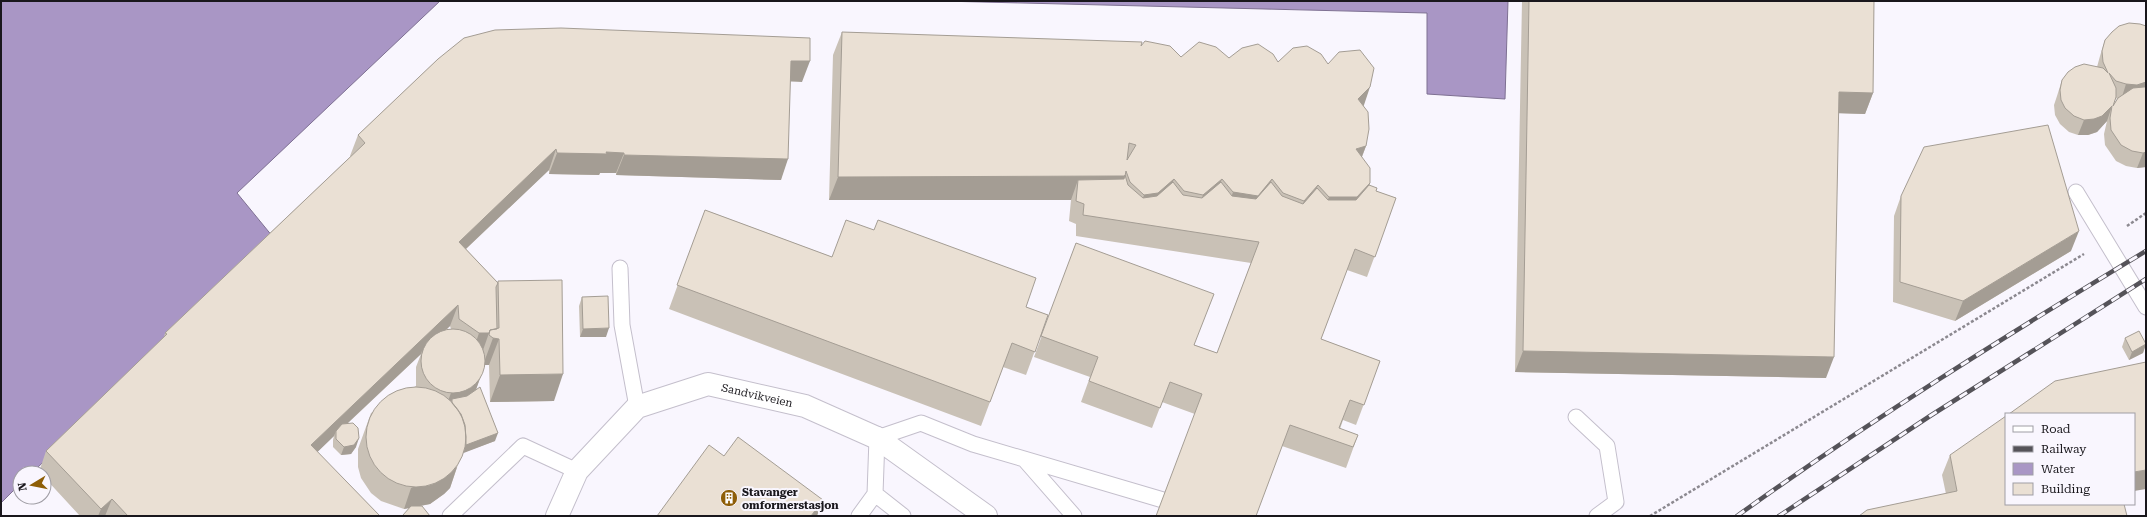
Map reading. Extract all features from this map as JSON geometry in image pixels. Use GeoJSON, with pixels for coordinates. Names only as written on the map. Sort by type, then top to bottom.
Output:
{"type":"FeatureCollection","features":[{"type":"Feature","properties":{"kind":"street","name":"Sandvikveien"},"geometry":{"type":"LineString","coordinates":[[557,516],[577,471],[637,407],[708,384],[806,406],[877,438],[986,516]]}},
{"type":"Feature","properties":{"kind":"lane"},"geometry":{"type":"LineString","coordinates":[[2076,192],[2146,307]]}},
{"type":"Feature","properties":{"kind":"lane"},"geometry":{"type":"LineString","coordinates":[[620,268],[622,325],[637,407]]}},
{"type":"Feature","properties":{"kind":"lane"},"geometry":{"type":"LineString","coordinates":[[1576,417],[1607,446],[1616,502],[1597,516]]}},
{"type":"Feature","properties":{"kind":"lane"},"geometry":{"type":"LineString","coordinates":[[859,516],[874,494],[877,438],[921,423],[973,444],[1162,500]]}},
{"type":"Feature","properties":{"kind":"lane"},"geometry":{"type":"LineString","coordinates":[[450,516],[523,446],[577,471]]}},
{"type":"Feature","properties":{"kind":"lane"},"geometry":{"type":"LineString","coordinates":[[1025,460],[1074,516]]}},
{"type":"Feature","properties":{"kind":"lane"},"geometry":{"type":"LineString","coordinates":[[874,494],[903,516]]}},
{"type":"Feature","properties":{"kind":"path"},"geometry":{"type":"LineString","coordinates":[[2126,226],[2146,213]]}},
{"type":"Feature","properties":{"kind":"path"},"geometry":{"type":"LineString","coordinates":[[1650,516],[2087,252]]}},
{"type":"Feature","properties":{"kind":"water"},"geometry":{"type":"Polygon","coordinates":[[[1,1],[440,1],[237,193],[273,237],[40,465],[12,465],[12,492],[1,503],[1,1]]]}},
{"type":"Feature","properties":{"kind":"water"},"geometry":{"type":"Polygon","coordinates":[[[941,1],[1508,1],[1505,99],[1427,94],[1427,13],[941,1]]]}},
{"type":"Feature","properties":{"kind":"building"},"geometry":{"type":"Polygon","coordinates":[[[1529,1],[1874,1],[1873,93],[1839,92],[1834,357],[1523,351],[1529,1]]]}},
{"type":"Feature","properties":{"kind":"building"},"geometry":{"type":"Polygon","coordinates":[[[2129,23],[2146,26],[2146,82],[2137,85],[2126,84],[2116,81],[2109,73],[2116,88],[2116,97],[2113,106],[2118,98],[2133,88],[2146,87],[2146,152],[2143,153],[2132,151],[2121,145],[2111,130],[2110,118],[2112,106],[2102,116],[2084,120],[2074,116],[2065,108],[2061,100],[2060,90],[2062,80],[2068,72],[2075,67],[2084,64],[2103,68],[2108,73],[2103,62],[2102,51],[2105,40],[2119,26],[2129,23]]]}},
{"type":"Feature","properties":{"kind":"building"},"geometry":{"type":"Polygon","coordinates":[[[561,28],[810,38],[810,61],[791,61],[788,159],[624,155],[624,153],[606,152],[607,154],[557,153],[556,149],[459,242],[498,283],[496,287],[497,329],[490,330],[489,333],[479,333],[459,319],[458,305],[311,445],[380,516],[128,516],[112,499],[101,509],[46,451],[167,334],[165,333],[365,143],[358,135],[438,59],[464,38],[495,30],[561,28]]]}},
{"type":"Feature","properties":{"kind":"building"},"geometry":{"type":"Polygon","coordinates":[[[842,32],[1142,42],[1141,46],[1145,41],[1170,46],[1181,57],[1199,42],[1216,47],[1229,58],[1242,48],[1258,44],[1273,54],[1278,62],[1293,48],[1307,46],[1321,54],[1328,64],[1339,52],[1360,50],[1374,68],[1370,87],[1358,99],[1368,112],[1369,129],[1366,146],[1356,149],[1370,168],[1370,183],[1357,197],[1329,197],[1318,185],[1304,201],[1283,193],[1272,179],[1258,196],[1233,192],[1222,179],[1203,195],[1184,191],[1174,179],[1158,193],[1144,195],[1130,182],[1126,171],[1125,176],[838,177],[842,32]],[[1129,143],[1127,160],[1136,145],[1129,143]]]}},
{"type":"Feature","properties":{"kind":"building"},"geometry":{"type":"Polygon","coordinates":[[[2048,125],[2079,231],[1963,301],[1900,282],[1901,196],[1924,147],[2048,125]]]}},
{"type":"Feature","properties":{"kind":"building"},"geometry":{"type":"Polygon","coordinates":[[[1125,175],[1128,185],[1143,198],[1157,196],[1173,182],[1183,195],[1202,198],[1221,182],[1232,196],[1256,199],[1271,182],[1282,196],[1303,204],[1317,188],[1328,200],[1356,200],[1369,185],[1377,188],[1376,191],[1396,198],[1375,257],[1355,249],[1321,339],[1380,361],[1364,405],[1350,400],[1339,428],[1358,435],[1353,447],[1290,425],[1256,516],[1156,516],[1202,394],[1170,382],[1160,408],[1089,381],[1098,357],[1041,336],[1076,243],[1214,294],[1194,345],[1217,353],[1259,242],[1083,215],[1084,204],[1076,201],[1078,180],[1124,179],[1125,175]]]}},
{"type":"Feature","properties":{"kind":"building"},"geometry":{"type":"Polygon","coordinates":[[[705,210],[832,257],[846,220],[874,230],[878,220],[1036,278],[1026,307],[1048,315],[1035,352],[1012,343],[990,402],[677,285],[705,210]]]}},
{"type":"Feature","properties":{"kind":"building"},"geometry":{"type":"Polygon","coordinates":[[[562,280],[563,374],[500,375],[499,339],[493,338],[489,335],[490,330],[499,328],[498,281],[562,280]]]}},
{"type":"Feature","properties":{"kind":"building"},"geometry":{"type":"Polygon","coordinates":[[[608,296],[609,328],[583,329],[582,297],[608,296]]]}},
{"type":"Feature","properties":{"kind":"building"},"geometry":{"type":"Polygon","coordinates":[[[453,329],[471,335],[479,343],[485,361],[479,379],[471,387],[453,393],[435,387],[427,379],[421,361],[427,343],[435,335],[453,329]]]}},
{"type":"Feature","properties":{"kind":"building"},"geometry":{"type":"Polygon","coordinates":[[[2139,331],[2146,344],[2132,352],[2125,338],[2139,331]]]}},
{"type":"Feature","properties":{"kind":"building"},"geometry":{"type":"Polygon","coordinates":[[[2146,362],[2146,470],[2135,472],[2135,413],[2010,413],[2055,381],[2146,362]]]}},
{"type":"Feature","properties":{"kind":"building"},"geometry":{"type":"Polygon","coordinates":[[[416,387],[435,390],[452,401],[463,418],[466,437],[463,456],[452,473],[435,484],[416,487],[397,484],[380,473],[369,456],[366,437],[369,418],[380,401],[397,390],[416,387]]]}},
{"type":"Feature","properties":{"kind":"building"},"geometry":{"type":"Polygon","coordinates":[[[480,387],[498,433],[466,445],[465,425],[461,414],[452,403],[452,399],[467,396],[480,387]]]}},
{"type":"Feature","properties":{"kind":"building"},"geometry":{"type":"Polygon","coordinates":[[[2005,417],[2005,505],[2124,505],[2127,516],[1859,516],[1867,510],[1957,491],[1950,455],[2005,417]]]}},
{"type":"Feature","properties":{"kind":"building"},"geometry":{"type":"Polygon","coordinates":[[[353,423],[358,428],[359,438],[354,445],[344,447],[336,439],[336,431],[342,424],[353,423]]]}},
{"type":"Feature","properties":{"kind":"building"},"geometry":{"type":"Polygon","coordinates":[[[738,437],[823,500],[811,516],[657,516],[709,445],[724,456],[738,437]]]}},
{"type":"Feature","properties":{"kind":"building"},"geometry":{"type":"Polygon","coordinates":[[[411,506],[422,506],[430,516],[403,516],[411,506]]]}},
{"type":"Feature","properties":{"kind":"railway"},"geometry":{"type":"LineString","coordinates":[[1737,516],[1837,446],[1939,379],[2146,251]]}},
{"type":"Feature","properties":{"kind":"railway"},"geometry":{"type":"LineString","coordinates":[[1779,516],[1930,416],[2146,279]]}},
{"type":"Feature","properties":{"kind":"place","name":"Stavanger omformerstasjon"},"geometry":{"type":"Point","coordinates":[729,498]}}]}
